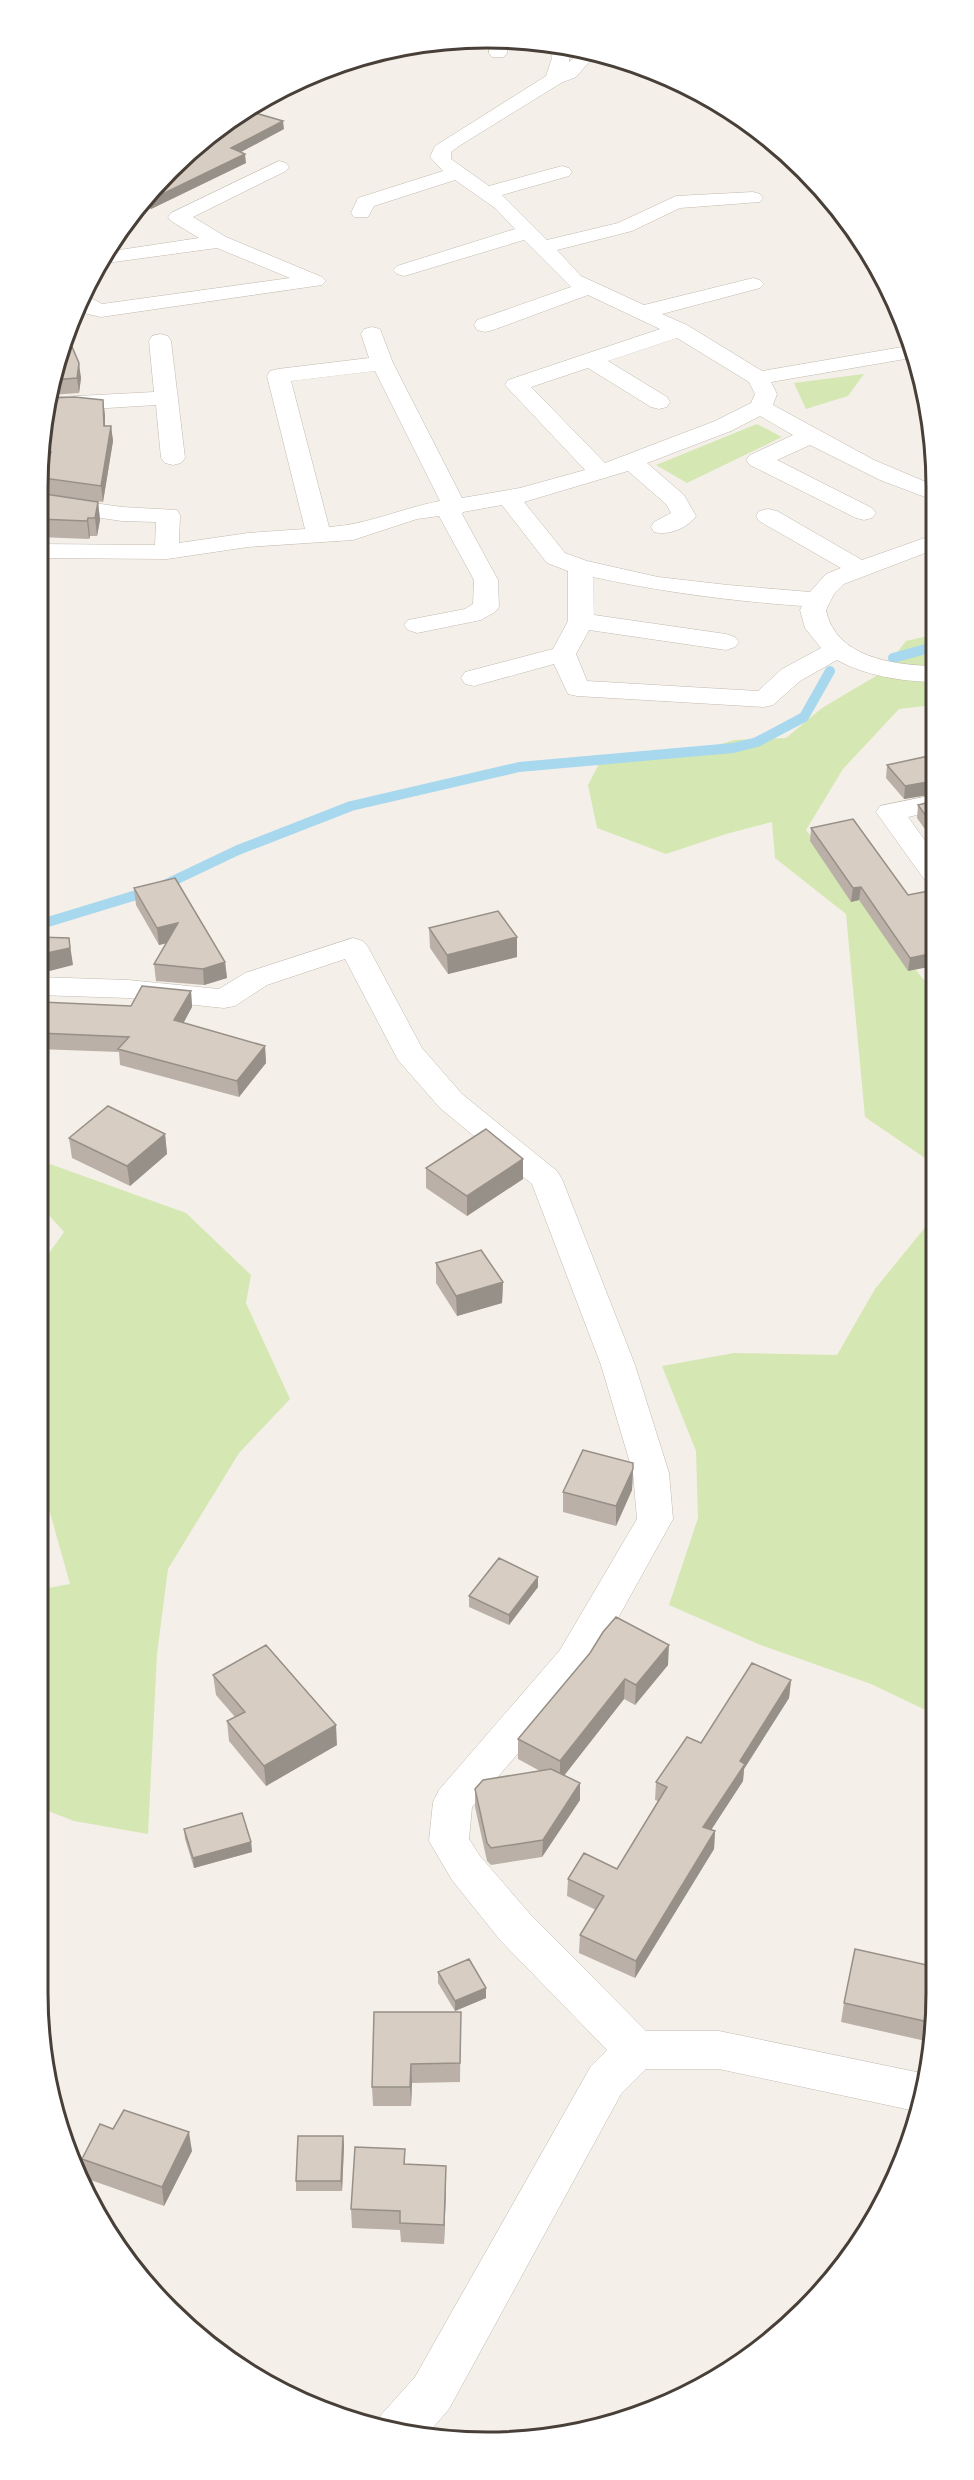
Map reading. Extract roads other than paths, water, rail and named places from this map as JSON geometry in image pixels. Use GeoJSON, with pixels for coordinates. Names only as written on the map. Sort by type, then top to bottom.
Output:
{"type":"FeatureCollection","features":[{"type":"Feature","properties":{"kind":"street"},"geometry":{"type":"LineString","coordinates":[[554,79],[561,54]]}},
{"type":"Feature","properties":{"kind":"street"},"geometry":{"type":"LineString","coordinates":[[48,551],[167,552],[248,540],[353,533],[413,513],[508,497],[601,473],[723,426],[761,407],[766,394],[758,378],[680,330],[574,280],[502,204],[457,173],[440,157],[442,150],[554,79],[569,73],[582,58]]}},
{"type":"Feature","properties":{"kind":"street"},"geometry":{"type":"LineString","coordinates":[[87,307],[100,311],[315,281],[219,242],[178,217],[279,167]]}},
{"type":"Feature","properties":{"kind":"street"},"geometry":{"type":"LineString","coordinates":[[486,193],[562,172]]}},
{"type":"Feature","properties":{"kind":"street"},"geometry":{"type":"LineString","coordinates":[[361,213],[365,202],[457,173]]}},
{"type":"Feature","properties":{"kind":"street"},"geometry":{"type":"LineString","coordinates":[[542,247],[625,227],[676,202],[753,198]]}},
{"type":"Feature","properties":{"kind":"street"},"geometry":{"type":"LineString","coordinates":[[404,270],[528,232]]}},
{"type":"Feature","properties":{"kind":"street"},"geometry":{"type":"LineString","coordinates":[[113,257],[219,242]]}},
{"type":"Feature","properties":{"kind":"street"},"geometry":{"type":"LineString","coordinates":[[643,312],[753,284]]}},
{"type":"Feature","properties":{"kind":"street"},"geometry":{"type":"LineString","coordinates":[[485,325],[590,287]]}},
{"type":"Feature","properties":{"kind":"street"},"geometry":{"type":"LineString","coordinates":[[601,473],[516,385],[680,330]]}},
{"type":"Feature","properties":{"kind":"street"},"geometry":{"type":"LineString","coordinates":[[372,334],[382,363],[454,506]]}},
{"type":"Feature","properties":{"kind":"street"},"geometry":{"type":"LineString","coordinates":[[160,340],[173,458]]}},
{"type":"Feature","properties":{"kind":"street"},"geometry":{"type":"LineString","coordinates":[[758,378],[905,353]]}},
{"type":"Feature","properties":{"kind":"street"},"geometry":{"type":"LineString","coordinates":[[590,360],[659,402]]}},
{"type":"Feature","properties":{"kind":"street"},"geometry":{"type":"LineString","coordinates":[[320,536],[278,376],[382,363]]}},
{"type":"Feature","properties":{"kind":"street"},"geometry":{"type":"LineString","coordinates":[[56,404],[166,398]]}},
{"type":"Feature","properties":{"kind":"street"},"geometry":{"type":"LineString","coordinates":[[761,407],[844,455],[892,478],[926,490]]}},
{"type":"Feature","properties":{"kind":"street"},"geometry":{"type":"LineString","coordinates":[[810,436],[758,460],[864,513]]}},
{"type":"Feature","properties":{"kind":"street"},"geometry":{"type":"LineString","coordinates":[[632,462],[676,500],[684,516],[663,527]]}},
{"type":"Feature","properties":{"kind":"street"},"geometry":{"type":"LineString","coordinates":[[508,497],[556,558],[580,567],[670,586],[819,600]]}},
{"type":"Feature","properties":{"kind":"street"},"geometry":{"type":"LineString","coordinates":[[48,503],[122,514],[168,515],[167,552]]}},
{"type":"Feature","properties":{"kind":"street"},"geometry":{"type":"LineString","coordinates":[[417,625],[472,615],[486,607],[486,580],[450,514],[454,506]]}},
{"type":"Feature","properties":{"kind":"street"},"geometry":{"type":"LineString","coordinates":[[768,516],[860,569]]}},
{"type":"Feature","properties":{"kind":"street"},"geometry":{"type":"LineString","coordinates":[[926,545],[836,579],[823,591],[813,610],[817,627],[838,649],[876,668],[926,673]]}},
{"type":"Feature","properties":{"kind":"street"},"geometry":{"type":"LineString","coordinates":[[474,678],[563,654],[581,621],[580,567]]}},
{"type":"Feature","properties":{"kind":"street"},"geometry":{"type":"LineString","coordinates":[[581,621],[726,642]]}},
{"type":"Feature","properties":{"kind":"street"},"geometry":{"type":"LineString","coordinates":[[563,654],[577,688],[765,699],[791,675],[838,649]]}},
{"type":"Feature","properties":{"kind":"street"},"geometry":{"type":"LineString","coordinates":[[926,805],[890,812],[926,862]]}},
{"type":"Feature","properties":{"kind":"street"},"geometry":{"type":"LineString","coordinates":[[48,987],[128,989],[224,999],[256,979],[353,947],[409,1053],[451,1101],[546,1179],[618,1365],[651,1473],[655,1519],[573,1661],[453,1802],[449,1841],[466,1868],[515,1927],[636,2050]]}},
{"type":"Feature","properties":{"kind":"street"},"geometry":{"type":"LineString","coordinates":[[404,2424],[432,2392],[606,2080],[636,2050],[719,2050],[915,2091]]}},
{"type":"Feature","properties":{"kind":"waterway"},"geometry":{"type":"LineString","coordinates":[[893,658],[926,649]]}},
{"type":"Feature","properties":{"kind":"waterway"},"geometry":{"type":"LineString","coordinates":[[48,922],[156,889],[238,850],[351,806],[519,767],[733,748],[757,742],[804,717],[830,671]]}}]}
